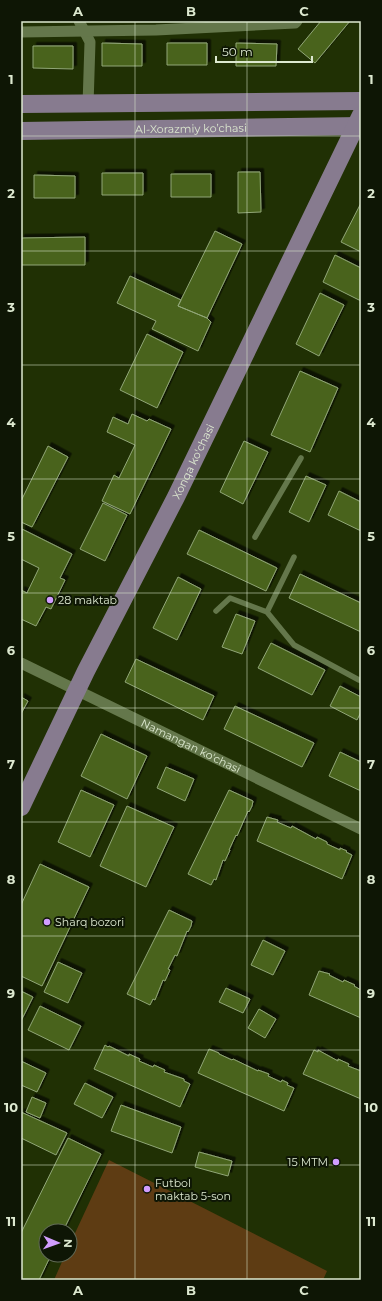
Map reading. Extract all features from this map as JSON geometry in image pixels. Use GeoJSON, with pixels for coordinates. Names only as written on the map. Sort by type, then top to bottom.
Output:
{"type":"FeatureCollection","features":[{"type":"Feature","properties":{"kind":"main road"},"geometry":{"type":"LineString","coordinates":[[21,104],[361,101]]}},
{"type":"Feature","properties":{"kind":"main road","name":"Al-Xorazmiy ko’chasi"},"geometry":{"type":"LineString","coordinates":[[21,131],[359,122]]}},
{"type":"Feature","properties":{"kind":"main road","name":"Xonqa ko'chasi"},"geometry":{"type":"LineString","coordinates":[[21,807],[78,689],[179,490],[359,122]]}},
{"type":"Feature","properties":{"kind":"street"},"geometry":{"type":"LineString","coordinates":[[79,21],[90,42],[88,104]]}},
{"type":"Feature","properties":{"kind":"street"},"geometry":{"type":"LineString","coordinates":[[21,32],[156,30],[295,23],[297,21]]}},
{"type":"Feature","properties":{"kind":"street","name":"Namangan ko'chasi"},"geometry":{"type":"LineString","coordinates":[[21,663],[78,689],[105,704],[361,829]]}},
{"type":"Feature","properties":{"kind":"lane"},"geometry":{"type":"LineString","coordinates":[[255,537],[301,458]]}},
{"type":"Feature","properties":{"kind":"lane"},"geometry":{"type":"LineString","coordinates":[[267,612],[294,557]]}},
{"type":"Feature","properties":{"kind":"lane"},"geometry":{"type":"LineString","coordinates":[[216,611],[230,598],[267,612],[294,645],[359,680]]}},
{"type":"Feature","properties":{"kind":"shaded area","name":"Futbol maktab 5-son"},"geometry":{"type":"Polygon","coordinates":[[[109,1160],[327,1271],[323,1280],[54,1280],[61,1263],[78,1263],[78,1227],[109,1160]]]}},
{"type":"Feature","properties":{"kind":"building"},"geometry":{"type":"Polygon","coordinates":[[[321,21],[350,21],[315,63],[298,49],[321,21]]]}},
{"type":"Feature","properties":{"kind":"building"},"geometry":{"type":"Polygon","coordinates":[[[102,43],[142,44],[142,66],[102,66],[102,43]]]}},
{"type":"Feature","properties":{"kind":"building"},"geometry":{"type":"Polygon","coordinates":[[[167,43],[207,43],[207,65],[167,65],[167,43]]]}},
{"type":"Feature","properties":{"kind":"building"},"geometry":{"type":"Polygon","coordinates":[[[236,43],[277,44],[276,66],[236,66],[236,43]]]}},
{"type":"Feature","properties":{"kind":"building"},"geometry":{"type":"Polygon","coordinates":[[[33,46],[73,46],[73,69],[33,68],[33,46]]]}},
{"type":"Feature","properties":{"kind":"building"},"geometry":{"type":"Polygon","coordinates":[[[238,172],[260,172],[261,212],[238,213],[238,172]]]}},
{"type":"Feature","properties":{"kind":"building"},"geometry":{"type":"Polygon","coordinates":[[[102,173],[143,173],[143,195],[102,195],[102,173]]]}},
{"type":"Feature","properties":{"kind":"building"},"geometry":{"type":"Polygon","coordinates":[[[171,174],[211,174],[211,197],[171,197],[171,174]]]}},
{"type":"Feature","properties":{"kind":"building"},"geometry":{"type":"Polygon","coordinates":[[[34,175],[75,176],[75,198],[34,198],[34,175]]]}},
{"type":"Feature","properties":{"kind":"building"},"geometry":{"type":"Polygon","coordinates":[[[361,203],[361,252],[341,242],[361,203]]]}},
{"type":"Feature","properties":{"kind":"building"},"geometry":{"type":"Polygon","coordinates":[[[215,231],[242,244],[207,318],[178,306],[215,231]]]}},
{"type":"Feature","properties":{"kind":"building"},"geometry":{"type":"Polygon","coordinates":[[[85,237],[85,265],[21,265],[21,238],[85,237]]]}},
{"type":"Feature","properties":{"kind":"building"},"geometry":{"type":"Polygon","coordinates":[[[335,255],[361,268],[361,301],[323,282],[335,255]]]}},
{"type":"Feature","properties":{"kind":"building"},"geometry":{"type":"Polygon","coordinates":[[[130,276],[181,300],[178,306],[207,318],[211,322],[198,351],[152,329],[156,321],[117,303],[130,276]]]}},
{"type":"Feature","properties":{"kind":"building"},"geometry":{"type":"Polygon","coordinates":[[[320,293],[344,305],[319,356],[296,344],[320,293]]]}},
{"type":"Feature","properties":{"kind":"building"},"geometry":{"type":"Polygon","coordinates":[[[147,334],[183,352],[157,408],[120,390],[147,334]]]}},
{"type":"Feature","properties":{"kind":"building"},"geometry":{"type":"Polygon","coordinates":[[[300,371],[338,388],[310,452],[271,435],[300,371]]]}},
{"type":"Feature","properties":{"kind":"building"},"geometry":{"type":"Polygon","coordinates":[[[132,414],[147,421],[149,419],[171,429],[130,514],[102,501],[114,475],[119,478],[135,445],[107,432],[113,417],[128,424],[132,414]]]}},
{"type":"Feature","properties":{"kind":"building"},"geometry":{"type":"Polygon","coordinates":[[[244,441],[268,452],[243,504],[220,492],[244,441]]]}},
{"type":"Feature","properties":{"kind":"building"},"geometry":{"type":"Polygon","coordinates":[[[48,446],[68,457],[32,527],[21,522],[21,501],[48,446]]]}},
{"type":"Feature","properties":{"kind":"building"},"geometry":{"type":"Polygon","coordinates":[[[306,476],[326,485],[309,522],[289,512],[306,476]]]}},
{"type":"Feature","properties":{"kind":"building"},"geometry":{"type":"Polygon","coordinates":[[[339,491],[361,502],[361,531],[328,515],[339,491]]]}},
{"type":"Feature","properties":{"kind":"building"},"geometry":{"type":"Polygon","coordinates":[[[103,503],[127,515],[105,561],[80,549],[103,503]]]}},
{"type":"Feature","properties":{"kind":"building"},"geometry":{"type":"Polygon","coordinates":[[[22,529],[72,554],[60,578],[65,580],[51,609],[46,607],[36,626],[21,619],[21,590],[27,593],[39,568],[21,559],[22,529]]]}},
{"type":"Feature","properties":{"kind":"building"},"geometry":{"type":"Polygon","coordinates":[[[199,530],[277,568],[266,591],[187,554],[199,530]]]}},
{"type":"Feature","properties":{"kind":"building"},"geometry":{"type":"Polygon","coordinates":[[[300,574],[361,603],[361,632],[289,598],[300,574]]]}},
{"type":"Feature","properties":{"kind":"building"},"geometry":{"type":"Polygon","coordinates":[[[178,577],[201,589],[177,640],[153,628],[178,577]]]}},
{"type":"Feature","properties":{"kind":"building"},"geometry":{"type":"Polygon","coordinates":[[[236,614],[255,621],[242,654],[222,647],[236,614]]]}},
{"type":"Feature","properties":{"kind":"building"},"geometry":{"type":"Polygon","coordinates":[[[271,643],[325,670],[312,695],[258,668],[271,643]]]}},
{"type":"Feature","properties":{"kind":"building"},"geometry":{"type":"Polygon","coordinates":[[[136,659],[214,696],[203,720],[125,682],[136,659]]]}},
{"type":"Feature","properties":{"kind":"building"},"geometry":{"type":"Polygon","coordinates":[[[340,686],[361,697],[361,712],[357,720],[330,706],[340,686]]]}},
{"type":"Feature","properties":{"kind":"building"},"geometry":{"type":"Polygon","coordinates":[[[21,697],[28,701],[21,714],[21,697]]]}},
{"type":"Feature","properties":{"kind":"building"},"geometry":{"type":"Polygon","coordinates":[[[235,706],[314,743],[302,767],[224,729],[235,706]]]}},
{"type":"Feature","properties":{"kind":"building"},"geometry":{"type":"Polygon","coordinates":[[[101,734],[147,756],[127,799],[81,776],[101,734]]]}},
{"type":"Feature","properties":{"kind":"building"},"geometry":{"type":"Polygon","coordinates":[[[340,752],[361,762],[361,791],[329,776],[340,752]]]}},
{"type":"Feature","properties":{"kind":"building"},"geometry":{"type":"Polygon","coordinates":[[[166,767],[194,779],[185,801],[157,788],[166,767]]]}},
{"type":"Feature","properties":{"kind":"building"},"geometry":{"type":"Polygon","coordinates":[[[81,790],[114,805],[90,857],[58,842],[81,790]]]}},
{"type":"Feature","properties":{"kind":"building"},"geometry":{"type":"Polygon","coordinates":[[[229,790],[253,801],[252,806],[249,812],[248,811],[237,836],[236,835],[225,861],[223,860],[216,880],[214,879],[211,885],[188,874],[229,790]]]}},
{"type":"Feature","properties":{"kind":"building"},"geometry":{"type":"Polygon","coordinates":[[[127,806],[174,827],[146,887],[100,866],[127,806]]]}},
{"type":"Feature","properties":{"kind":"building"},"geometry":{"type":"Polygon","coordinates":[[[267,817],[278,820],[277,822],[291,828],[292,826],[316,839],[317,837],[327,842],[327,844],[340,850],[340,848],[347,851],[346,852],[352,855],[342,879],[257,841],[267,817]]]}},
{"type":"Feature","properties":{"kind":"building","name":"Sharq bozori"},"geometry":{"type":"Polygon","coordinates":[[[40,864],[89,887],[42,986],[21,976],[21,905],[40,864]]]}},
{"type":"Feature","properties":{"kind":"building"},"geometry":{"type":"Polygon","coordinates":[[[169,910],[192,921],[191,926],[188,932],[187,931],[177,956],[175,955],[168,969],[170,970],[165,981],[163,980],[155,1000],[153,999],[150,1005],[127,994],[169,910]]]}},
{"type":"Feature","properties":{"kind":"building"},"geometry":{"type":"Polygon","coordinates":[[[263,940],[285,951],[273,975],[251,965],[263,940]]]}},
{"type":"Feature","properties":{"kind":"building"},"geometry":{"type":"Polygon","coordinates":[[[58,962],[82,973],[68,1003],[44,992],[58,962]]]}},
{"type":"Feature","properties":{"kind":"building"},"geometry":{"type":"Polygon","coordinates":[[[319,971],[330,974],[329,975],[343,982],[344,980],[355,985],[354,986],[361,990],[361,1018],[309,995],[319,971]]]}},
{"type":"Feature","properties":{"kind":"building"},"geometry":{"type":"Polygon","coordinates":[[[226,988],[250,999],[243,1013],[219,1002],[226,988]]]}},
{"type":"Feature","properties":{"kind":"building"},"geometry":{"type":"Polygon","coordinates":[[[21,991],[33,997],[21,1021],[21,991]]]}},
{"type":"Feature","properties":{"kind":"building"},"geometry":{"type":"Polygon","coordinates":[[[40,1006],[81,1026],[69,1050],[28,1030],[40,1006]]]}},
{"type":"Feature","properties":{"kind":"building"},"geometry":{"type":"Polygon","coordinates":[[[259,1009],[276,1019],[265,1038],[248,1028],[259,1009]]]}},
{"type":"Feature","properties":{"kind":"building"},"geometry":{"type":"Polygon","coordinates":[[[105,1045],[129,1056],[129,1054],[140,1059],[139,1061],[153,1067],[154,1065],[165,1070],[164,1072],[184,1079],[184,1081],[190,1084],[180,1107],[94,1069],[105,1045]]]}},
{"type":"Feature","properties":{"kind":"building"},"geometry":{"type":"Polygon","coordinates":[[[209,1049],[258,1071],[269,1074],[268,1076],[281,1082],[282,1080],[288,1083],[287,1085],[294,1088],[284,1111],[198,1073],[209,1049]]]}},
{"type":"Feature","properties":{"kind":"building"},"geometry":{"type":"Polygon","coordinates":[[[314,1050],[318,1052],[318,1050],[338,1061],[338,1059],[349,1064],[348,1066],[361,1071],[361,1099],[303,1074],[314,1050]]]}},
{"type":"Feature","properties":{"kind":"building"},"geometry":{"type":"Polygon","coordinates":[[[21,1061],[46,1073],[37,1092],[21,1085],[21,1061]]]}},
{"type":"Feature","properties":{"kind":"building"},"geometry":{"type":"Polygon","coordinates":[[[85,1083],[113,1097],[102,1118],[74,1104],[85,1083]]]}},
{"type":"Feature","properties":{"kind":"building"},"geometry":{"type":"Polygon","coordinates":[[[32,1097],[46,1103],[40,1118],[26,1112],[32,1097]]]}},
{"type":"Feature","properties":{"kind":"building"},"geometry":{"type":"Polygon","coordinates":[[[121,1105],[181,1127],[172,1153],[111,1131],[121,1105]]]}},
{"type":"Feature","properties":{"kind":"building"},"geometry":{"type":"Polygon","coordinates":[[[21,1112],[67,1133],[56,1155],[21,1138],[21,1112]]]}},
{"type":"Feature","properties":{"kind":"building"},"geometry":{"type":"Polygon","coordinates":[[[68,1138],[101,1154],[67,1223],[38,1223],[38,1263],[47,1263],[39,1280],[21,1280],[21,1233],[68,1138]]]}},
{"type":"Feature","properties":{"kind":"building"},"geometry":{"type":"Polygon","coordinates":[[[199,1152],[232,1161],[228,1176],[195,1167],[199,1152]]]}},
{"type":"Feature","properties":{"kind":"place","name":"28 maktab"},"geometry":{"type":"Point","coordinates":[50,600]}},
{"type":"Feature","properties":{"kind":"place","name":"Sharq bozori"},"geometry":{"type":"Point","coordinates":[47,922]}},
{"type":"Feature","properties":{"kind":"place","name":"15 MTM"},"geometry":{"type":"Point","coordinates":[336,1162]}},
{"type":"Feature","properties":{"kind":"place","name":"Futbol maktab 5-son"},"geometry":{"type":"Point","coordinates":[147,1189]}}]}
